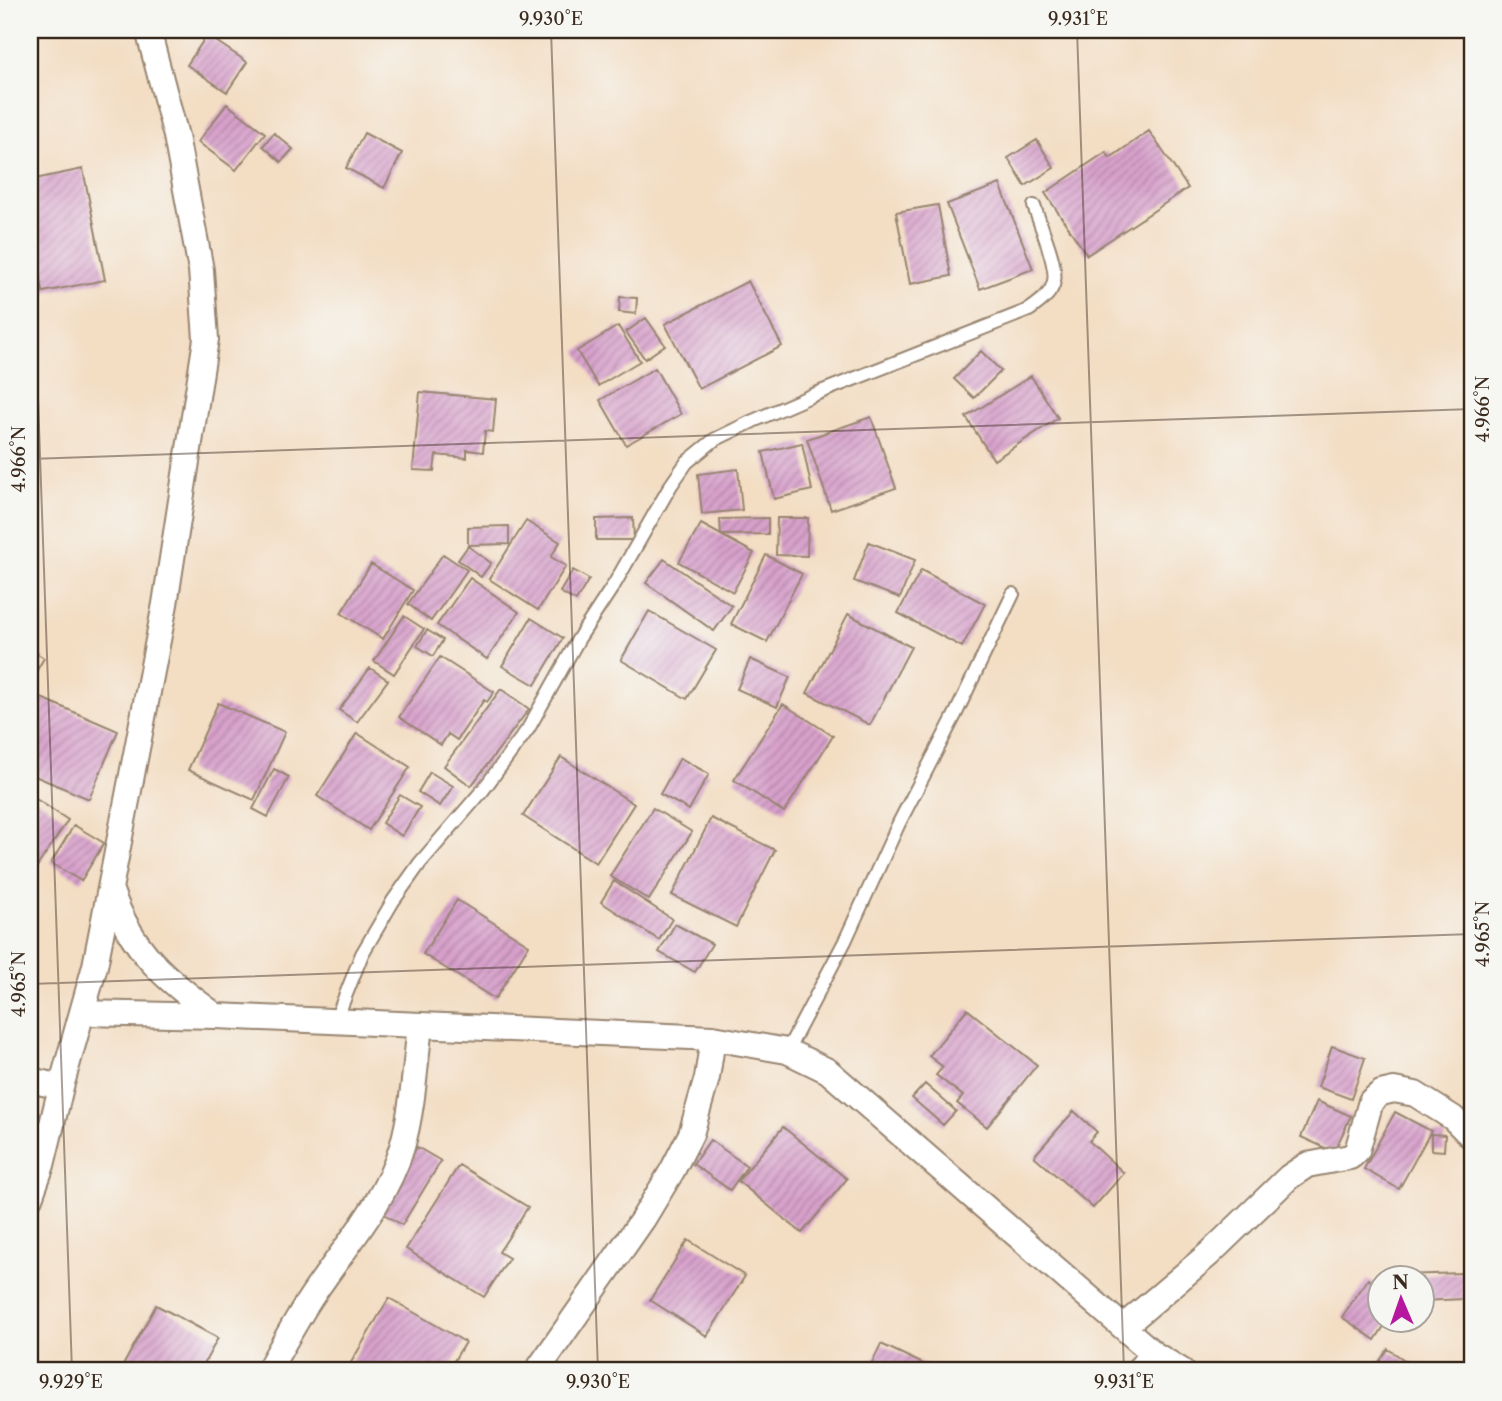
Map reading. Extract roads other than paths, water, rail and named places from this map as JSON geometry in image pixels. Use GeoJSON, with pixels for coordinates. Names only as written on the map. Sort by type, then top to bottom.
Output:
{"type":"FeatureCollection","features":[{"type":"Feature","properties":{"kind":"street"},"geometry":{"type":"LineString","coordinates":[[30,1198],[42,1165],[83,1013],[111,890],[165,604],[206,339],[201,270],[184,176],[148,30]]}},
{"type":"Feature","properties":{"kind":"street"},"geometry":{"type":"LineString","coordinates":[[111,890],[118,913],[130,936],[155,967],[216,1016]]}},
{"type":"Feature","properties":{"kind":"street"},"geometry":{"type":"LineString","coordinates":[[83,1013],[216,1016],[713,1038],[787,1051],[828,1071],[1123,1327],[1145,1363],[1182,1371]]}},
{"type":"Feature","properties":{"kind":"street"},"geometry":{"type":"LineString","coordinates":[[268,1371],[309,1301],[337,1263],[391,1174],[402,1147],[420,1026]]}},
{"type":"Feature","properties":{"kind":"street"},"geometry":{"type":"LineString","coordinates":[[537,1371],[643,1219],[691,1134],[707,1077],[713,1038]]}},
{"type":"Feature","properties":{"kind":"street"},"geometry":{"type":"LineString","coordinates":[[30,1080],[61,1087]]}},
{"type":"Feature","properties":{"kind":"street"},"geometry":{"type":"LineString","coordinates":[[1123,1327],[1209,1254],[1289,1177],[1307,1165],[1350,1157],[1357,1151],[1371,1101],[1381,1093],[1394,1090],[1415,1094],[1453,1118],[1472,1138]]}},
{"type":"Feature","properties":{"kind":"lane"},"geometry":{"type":"LineString","coordinates":[[335,1022],[362,954],[393,901],[420,863],[483,790],[528,729],[579,638],[687,462],[714,440],[753,421],[936,345],[1029,310],[1045,298],[1055,281],[1049,250],[1034,205]]}},
{"type":"Feature","properties":{"kind":"lane"},"geometry":{"type":"LineString","coordinates":[[787,1051],[845,941],[899,822],[1013,594]]}}]}
